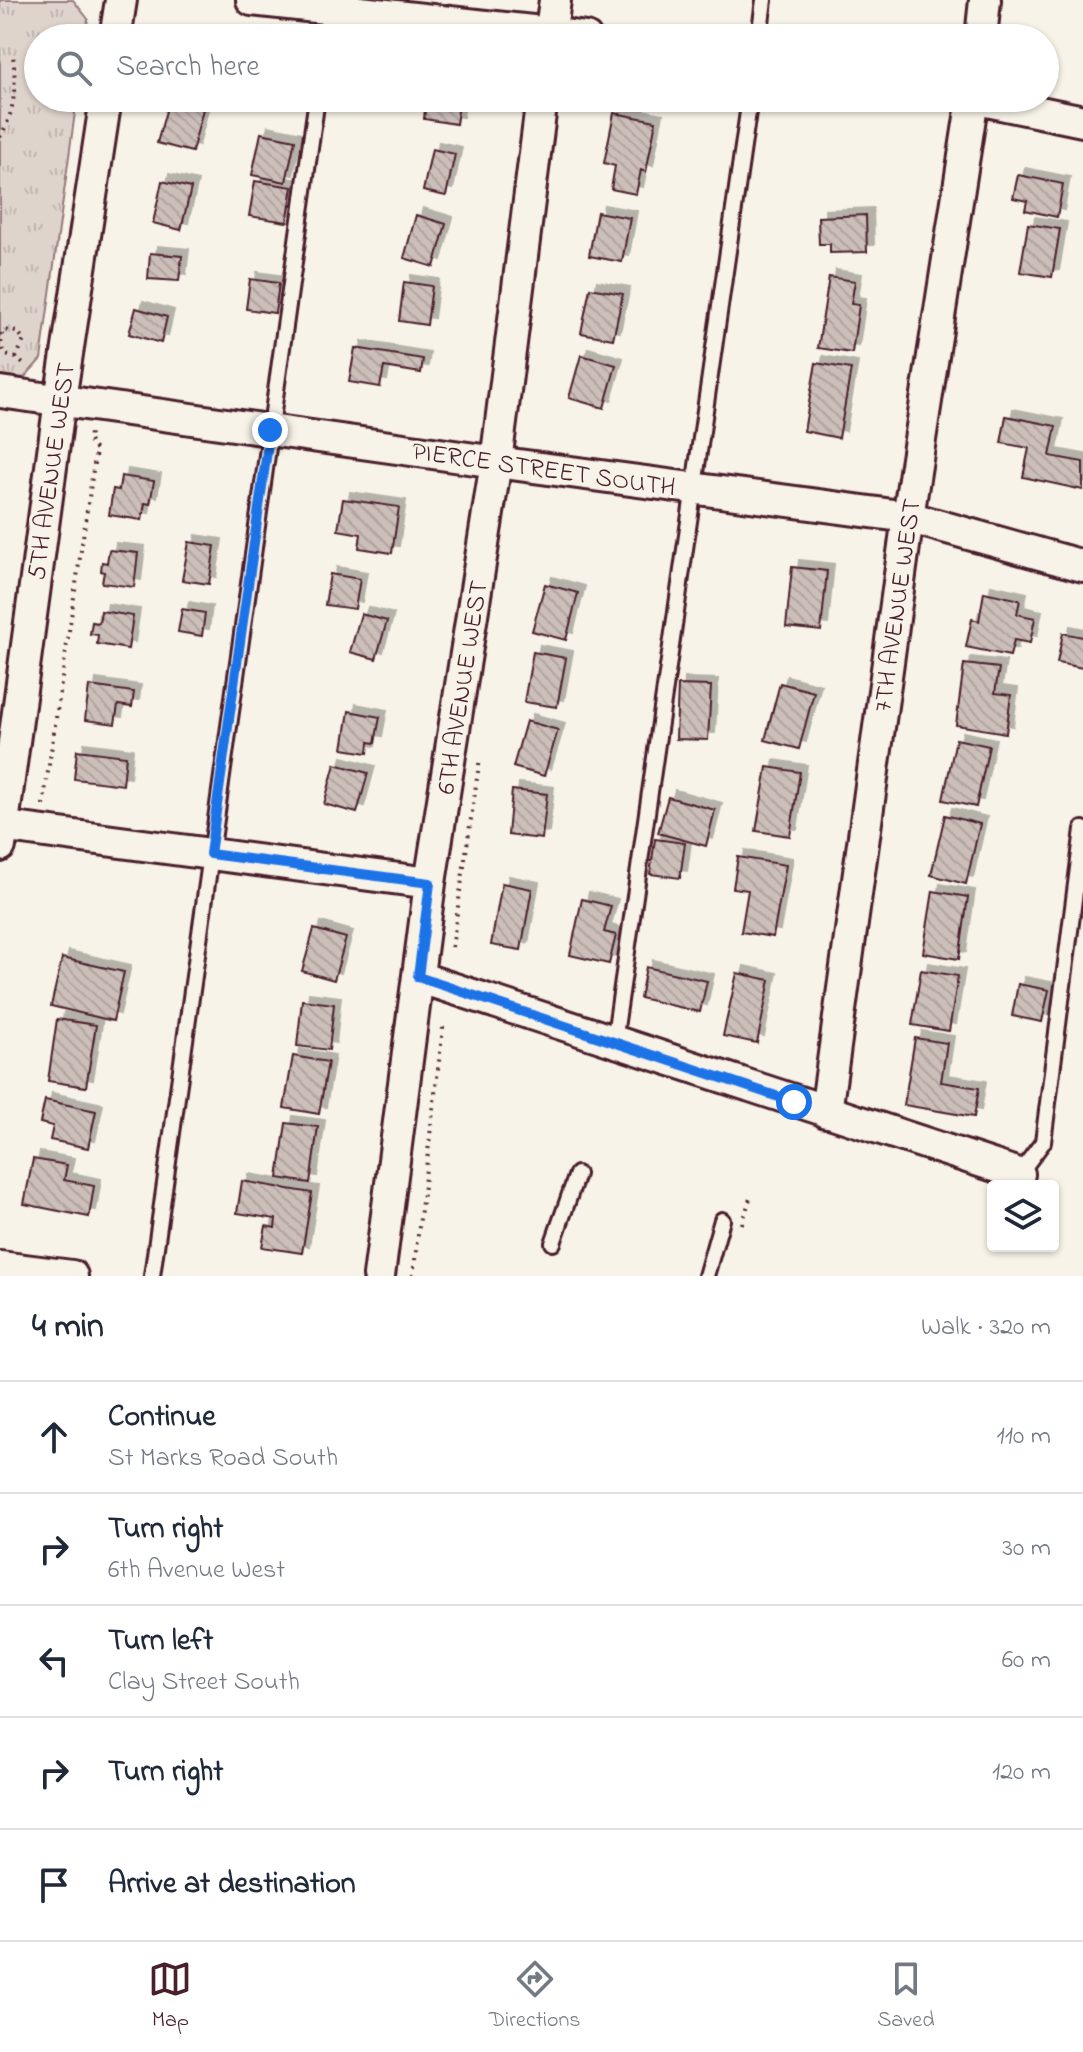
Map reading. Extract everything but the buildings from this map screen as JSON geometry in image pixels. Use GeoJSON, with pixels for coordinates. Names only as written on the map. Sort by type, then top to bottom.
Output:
{"type":"FeatureCollection","features":[{"type":"Feature","properties":{"kind":"street"},"geometry":{"type":"LineString","coordinates":[[117,24],[121,0]]}},
{"type":"Feature","properties":{"kind":"street"},"geometry":{"type":"LineString","coordinates":[[252,0],[328,15],[428,24]]}},
{"type":"Feature","properties":{"kind":"street"},"geometry":{"type":"LineString","coordinates":[[552,24],[555,0]]}},
{"type":"Feature","properties":{"kind":"street"},"geometry":{"type":"LineString","coordinates":[[982,24],[985,0]]}},
{"type":"Feature","properties":{"kind":"street","name":"5TH AVENUE WEST"},"geometry":{"type":"LineString","coordinates":[[1,833],[60,400],[104,112]]}},
{"type":"Feature","properties":{"kind":"street","name":"6TH AVENUE WEST"},"geometry":{"type":"LineString","coordinates":[[382,1275],[430,883],[496,462],[540,112]]}},
{"type":"Feature","properties":{"kind":"street","name":"7TH AVENUE WEST"},"geometry":{"type":"LineString","coordinates":[[826,1112],[908,517],[971,112]]}},
{"type":"Feature","properties":{"kind":"street"},"geometry":{"type":"LineString","coordinates":[[1040,112],[1083,121]]}},
{"type":"Feature","properties":{"kind":"street","name":"PIERCE STREET SOUTH"},"geometry":{"type":"LineString","coordinates":[[0,392],[908,517],[1083,566]]}},
{"type":"Feature","properties":{"kind":"street"},"geometry":{"type":"LineString","coordinates":[[1,833],[210,854],[430,883]]}},
{"type":"Feature","properties":{"kind":"street"},"geometry":{"type":"LineString","coordinates":[[418,977],[1019,1174]]}},
{"type":"Feature","properties":{"kind":"street"},"geometry":{"type":"LineString","coordinates":[[0,1267],[72,1276]]}},
{"type":"Feature","properties":{"kind":"lane"},"geometry":{"type":"LineString","coordinates":[[761,24],[764,0]]}},
{"type":"Feature","properties":{"kind":"lane"},"geometry":{"type":"LineString","coordinates":[[152,1276],[315,112]]}},
{"type":"Feature","properties":{"kind":"lane"},"geometry":{"type":"LineString","coordinates":[[614,1042],[748,112]]}},
{"type":"Feature","properties":{"kind":"lane"},"geometry":{"type":"LineString","coordinates":[[1019,1174],[1043,1142],[1083,829]]}},
{"type":"Feature","properties":{"kind":"lane"},"geometry":{"type":"LineString","coordinates":[[553,1243],[577,1174]]}},
{"type":"Feature","properties":{"kind":"lane"},"geometry":{"type":"LineString","coordinates":[[706,1276],[722,1220]]}},
{"type":"Feature","properties":{"kind":"path"},"geometry":{"type":"LineString","coordinates":[[0,137],[9,123],[14,106],[13,55]]}},
{"type":"Feature","properties":{"kind":"green space"},"geometry":{"type":"Polygon","coordinates":[[[0,0],[73,0],[88,19],[87,24],[24,24],[24,112],[75,112],[41,359],[24,378],[0,375],[0,0]]]}},
{"type":"Feature","properties":{"kind":"route"},"geometry":{"type":"LineString","coordinates":[[270,430],[210,854],[430,883],[418,977],[794,1102]]}}]}
